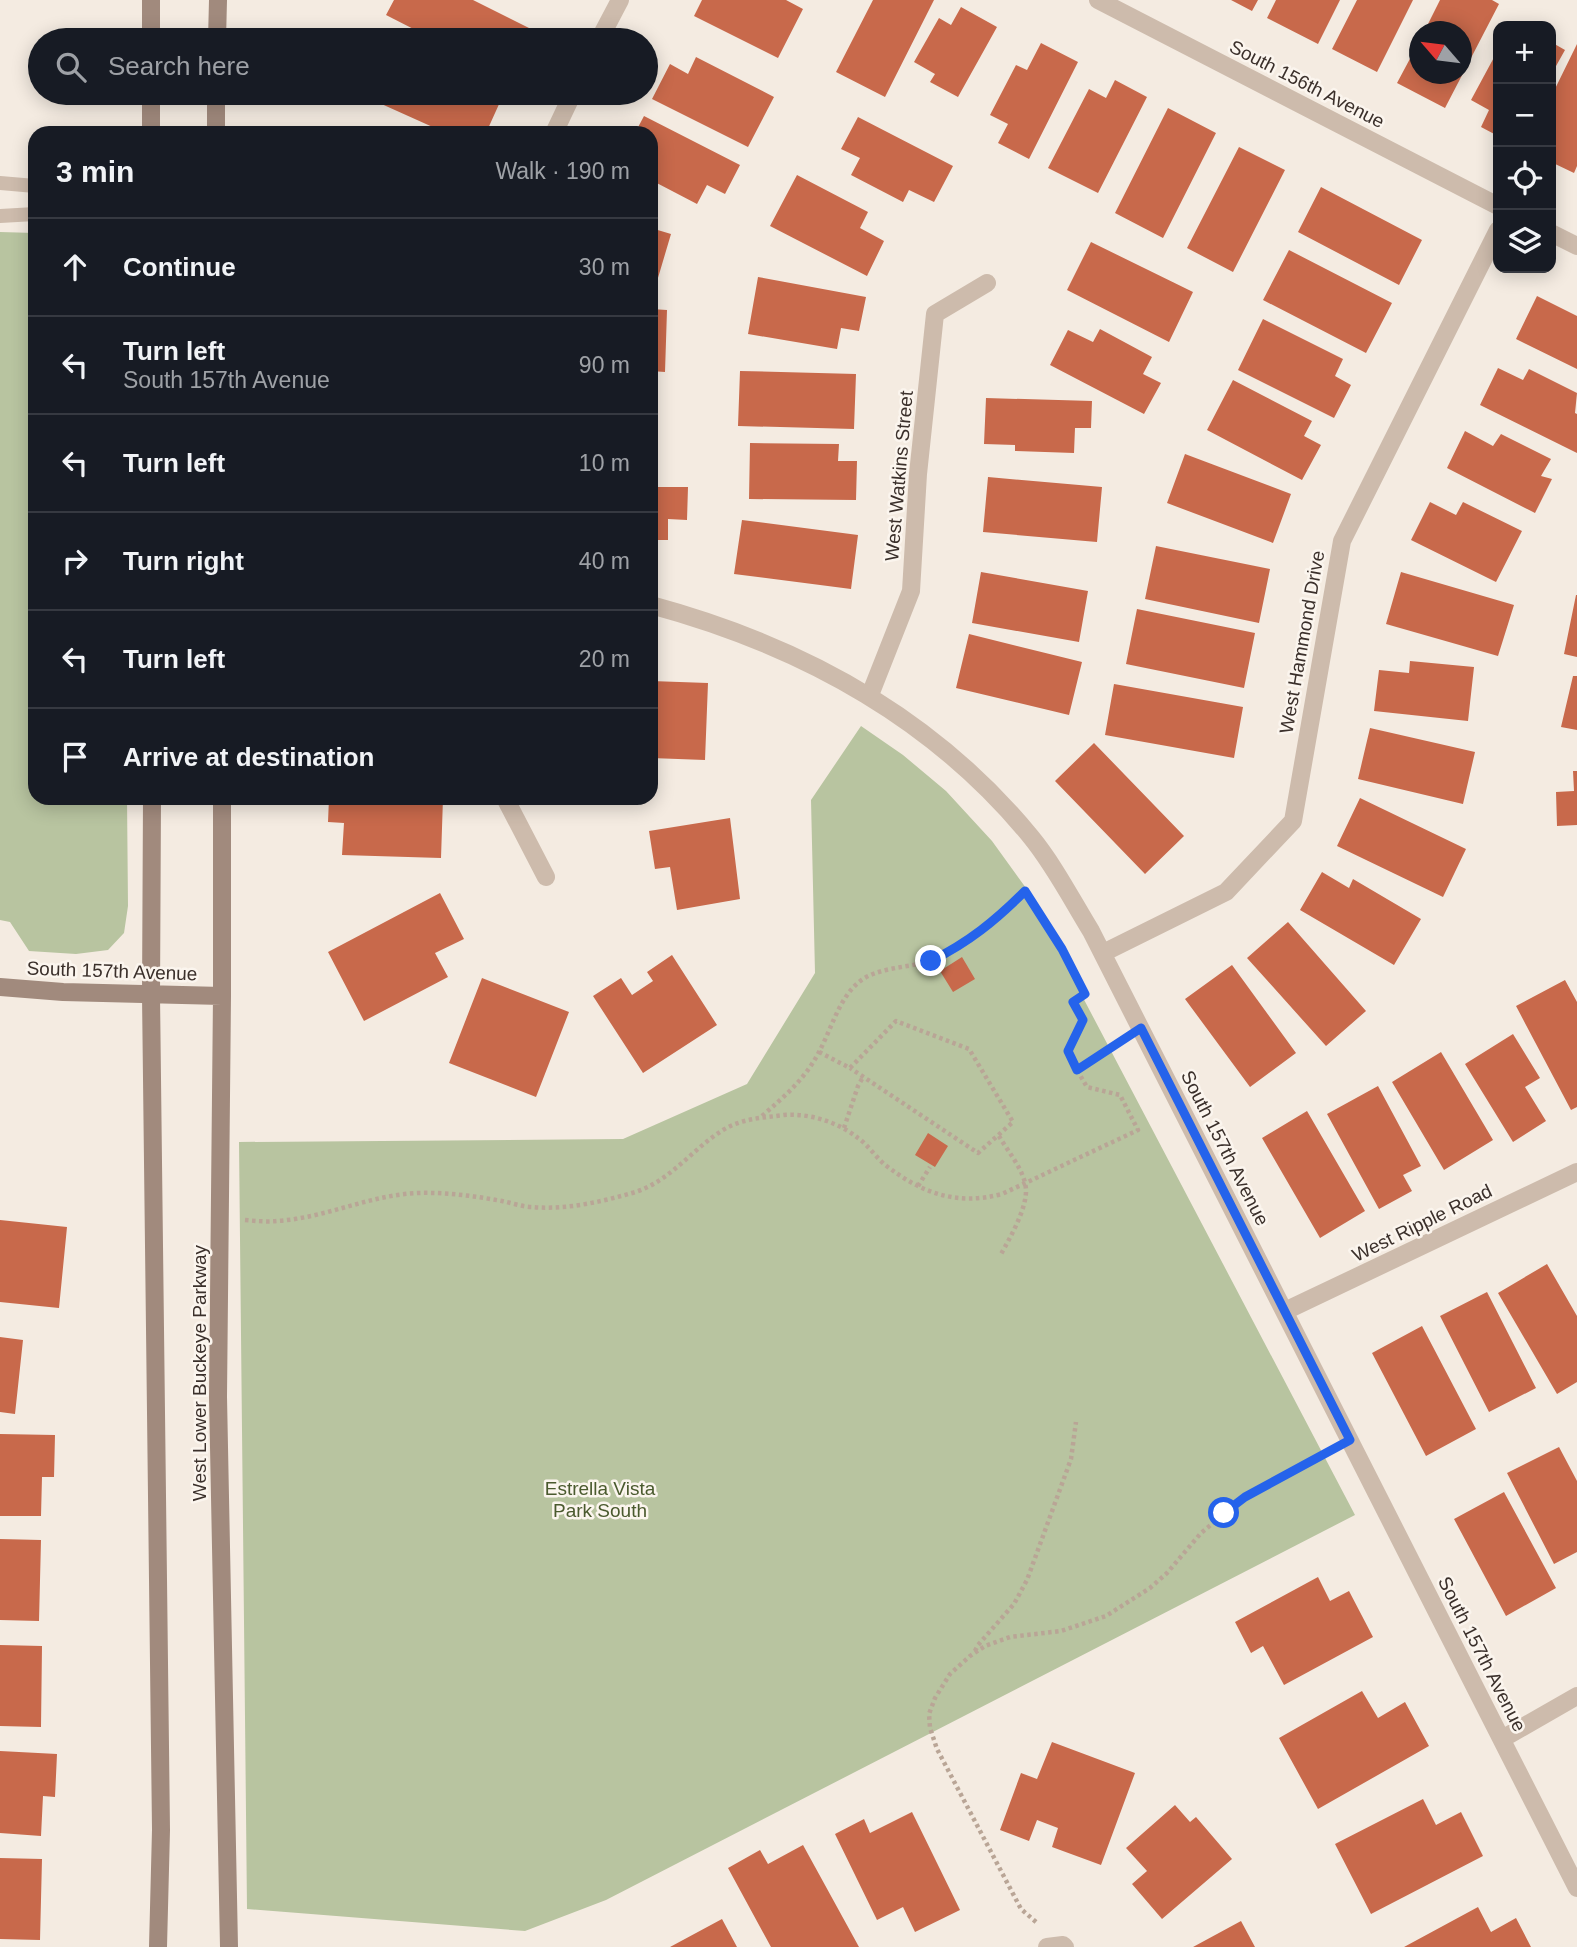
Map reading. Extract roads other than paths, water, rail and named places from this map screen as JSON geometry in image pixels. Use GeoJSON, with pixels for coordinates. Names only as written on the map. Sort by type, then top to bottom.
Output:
{"type":"FeatureCollection","features":[{"type":"Feature","properties":{"kind":"main road"},"geometry":{"type":"LineString","coordinates":[[150,28],[151,0]]}},
{"type":"Feature","properties":{"kind":"main road"},"geometry":{"type":"LineString","coordinates":[[217,28],[218,0]]}},
{"type":"Feature","properties":{"kind":"main road"},"geometry":{"type":"LineString","coordinates":[[150,105],[150,126]]}},
{"type":"Feature","properties":{"kind":"main road"},"geometry":{"type":"LineString","coordinates":[[216,105],[216,126]]}},
{"type":"Feature","properties":{"kind":"main road"},"geometry":{"type":"LineString","coordinates":[[152,805],[151,995],[161,1830],[158,1947]]}},
{"type":"Feature","properties":{"kind":"main road","name":"West Lower Buckeye Parkway"},"geometry":{"type":"LineString","coordinates":[[222,805],[218,1397],[229,1947]]}},
{"type":"Feature","properties":{"kind":"main road","name":"South 157th Avenue"},"geometry":{"type":"LineString","coordinates":[[0,988],[222,996]]}},
{"type":"Feature","properties":{"kind":"street"},"geometry":{"type":"LineString","coordinates":[[605,28],[620,0]]}},
{"type":"Feature","properties":{"kind":"street","name":"South 156th Avenue"},"geometry":{"type":"LineString","coordinates":[[1098,0],[1493,203]]}},
{"type":"Feature","properties":{"kind":"street"},"geometry":{"type":"LineString","coordinates":[[557,126],[567,105]]}},
{"type":"Feature","properties":{"kind":"street"},"geometry":{"type":"LineString","coordinates":[[1556,236],[1577,246]]}},
{"type":"Feature","properties":{"kind":"street","name":"West Hammond Drive"},"geometry":{"type":"LineString","coordinates":[[1103,953],[1226,892],[1293,821],[1342,541],[1493,240]]}},
{"type":"Feature","properties":{"kind":"street","name":"West Watkins Street"},"geometry":{"type":"LineString","coordinates":[[870,695],[911,591],[918,474],[935,314],[988,283]]}},
{"type":"Feature","properties":{"kind":"street","name":"South 157th Avenue"},"geometry":{"type":"LineString","coordinates":[[658,607],[702,619],[759,640],[819,667],[870,695],[973,772],[1033,839],[1103,953],[1577,1888]]}},
{"type":"Feature","properties":{"kind":"street"},"geometry":{"type":"LineString","coordinates":[[509,805],[546,877]]}},
{"type":"Feature","properties":{"kind":"street","name":"West Ripple Road"},"geometry":{"type":"LineString","coordinates":[[1284,1311],[1577,1172]]}},
{"type":"Feature","properties":{"kind":"street"},"geometry":{"type":"LineString","coordinates":[[1502,1739],[1577,1696]]}},
{"type":"Feature","properties":{"kind":"lane"},"geometry":{"type":"LineString","coordinates":[[0,183],[28,185]]}},
{"type":"Feature","properties":{"kind":"lane"},"geometry":{"type":"LineString","coordinates":[[0,216],[28,214]]}},
{"type":"Feature","properties":{"kind":"park label","name":"Estrella Vista Park South"},"geometry":{"type":"Point","coordinates":[600,1499]}}]}
